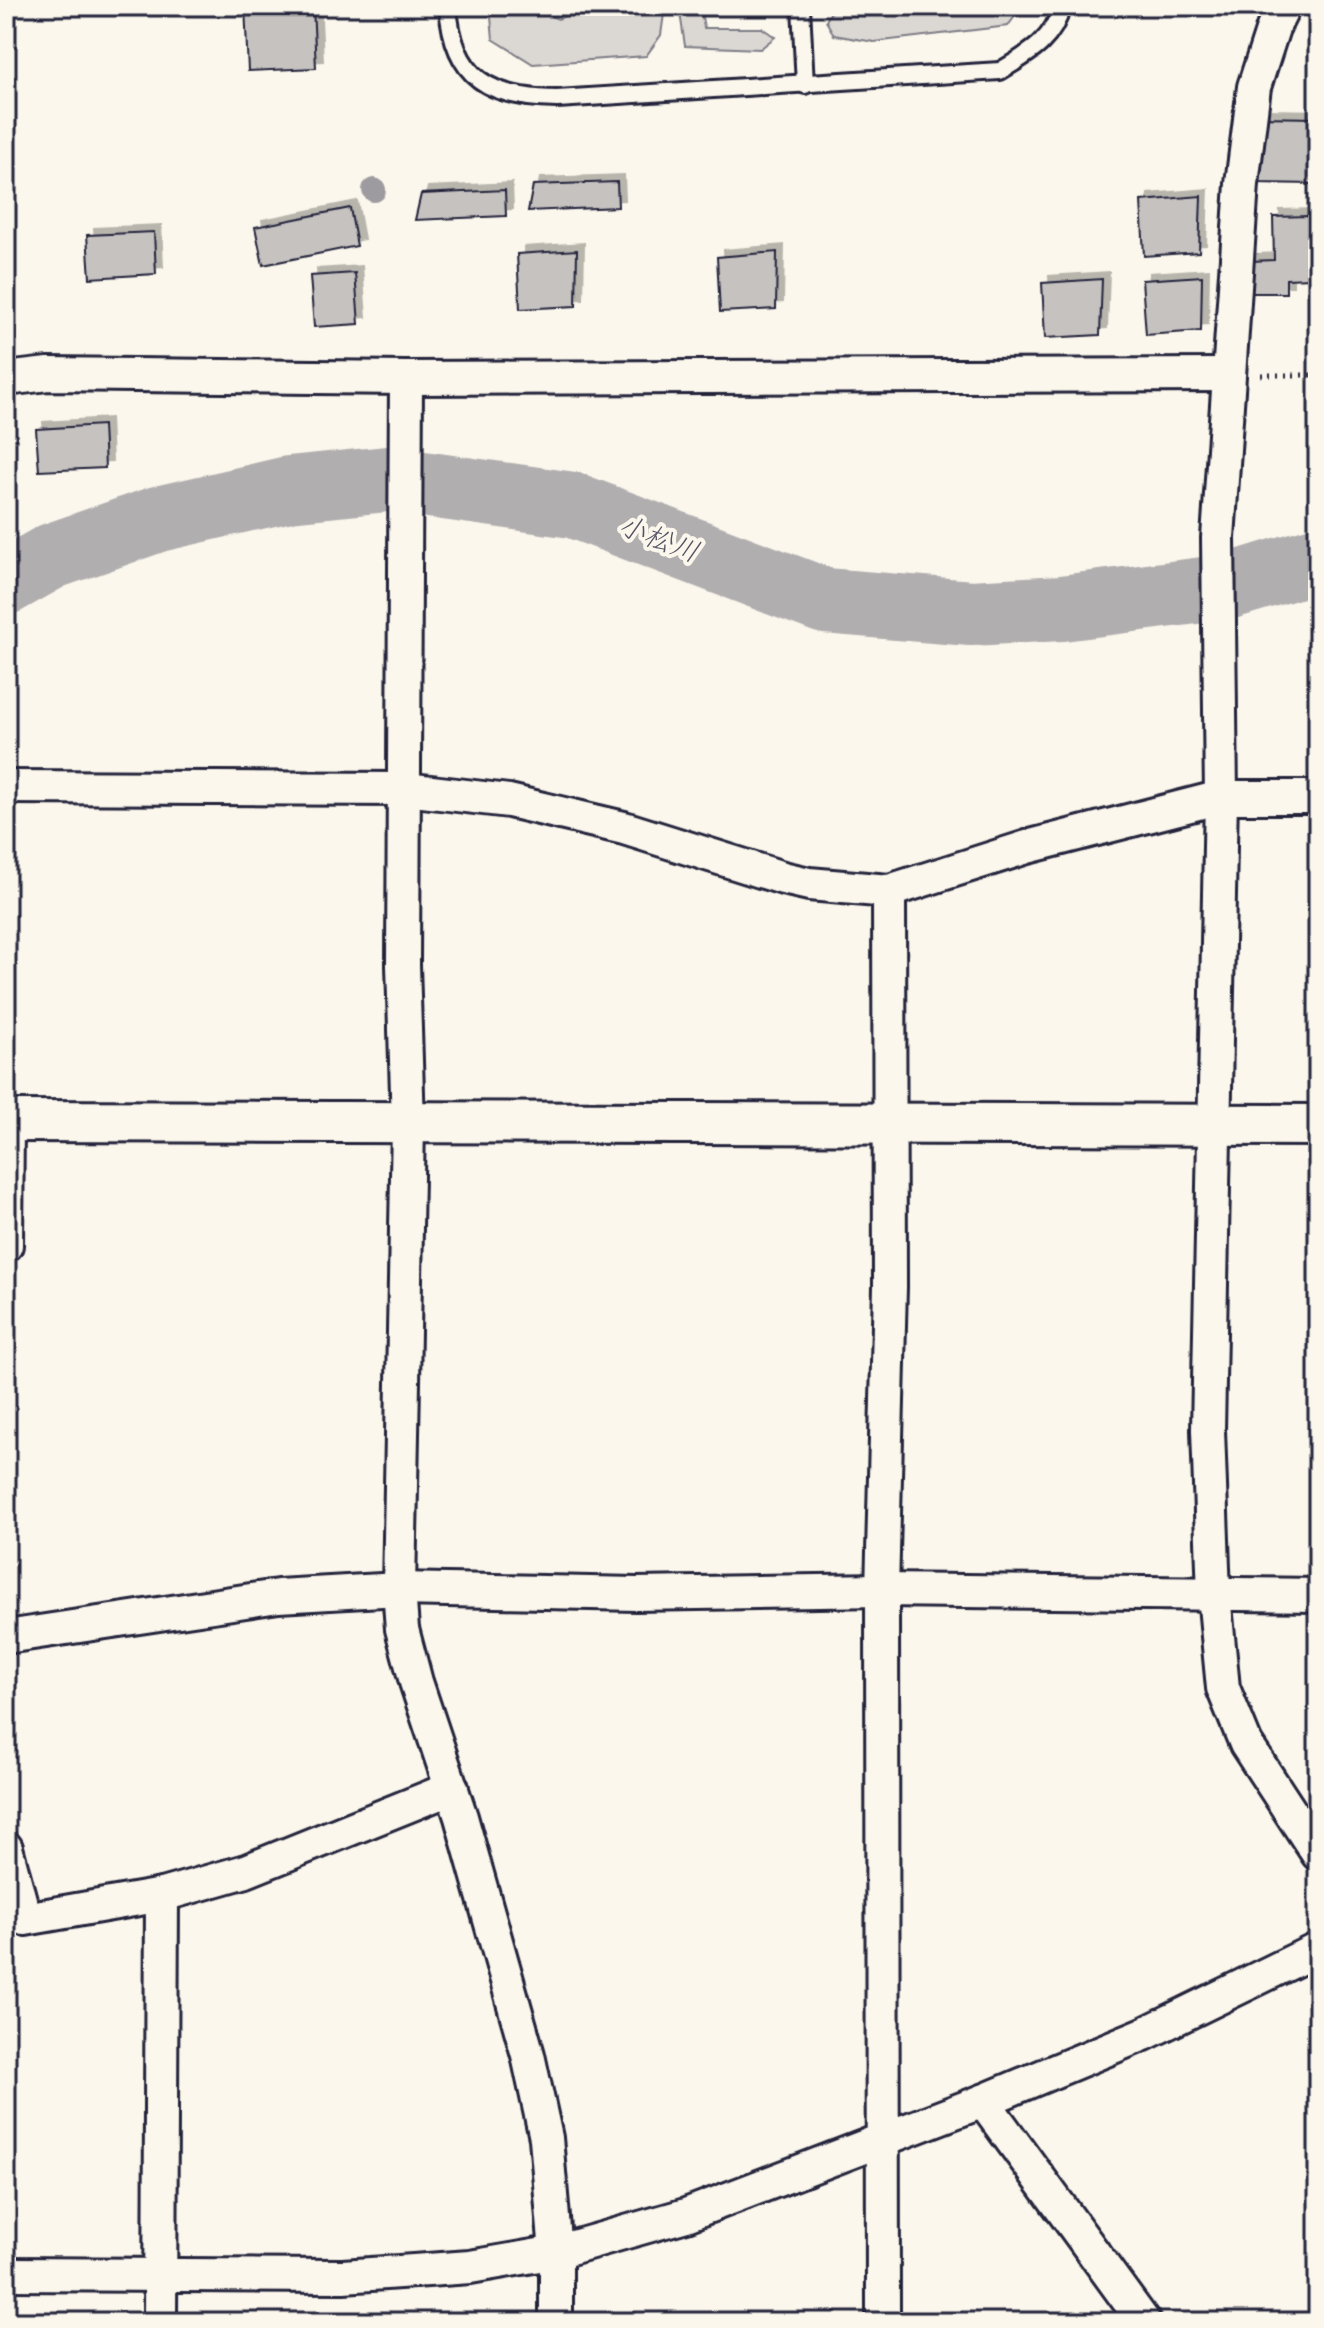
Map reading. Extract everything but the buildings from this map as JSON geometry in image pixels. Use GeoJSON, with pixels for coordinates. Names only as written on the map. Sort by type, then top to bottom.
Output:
{"type":"FeatureCollection","features":[{"type":"Feature","properties":{"kind":"street"},"geometry":{"type":"LineString","coordinates":[[1284,6],[1273,28],[1254,87],[1228,375],[1218,538],[1221,797],[1208,1430],[1214,1595],[1223,1688],[1246,1744],[1318,1854]]}},
{"type":"Feature","properties":{"kind":"street"},"geometry":{"type":"LineString","coordinates":[[6,379],[48,374],[406,378],[1228,375]]}},
{"type":"Feature","properties":{"kind":"street"},"geometry":{"type":"LineString","coordinates":[[406,378],[403,965],[408,1125],[399,1589],[402,1629],[416,1682],[452,1788],[528,2055],[546,2138],[556,2252],[556,2322]]}},
{"type":"Feature","properties":{"kind":"street"},"geometry":{"type":"LineString","coordinates":[[6,787],[405,789],[533,806],[650,835],[796,881],[889,891],[1027,847],[1221,797],[1318,797]]}},
{"type":"Feature","properties":{"kind":"street"},"geometry":{"type":"LineString","coordinates":[[883,2322],[882,1590],[890,1287],[889,891]]}},
{"type":"Feature","properties":{"kind":"street"},"geometry":{"type":"LineString","coordinates":[[6,1245],[6,1121],[408,1125],[889,1122],[1318,1125]]}},
{"type":"Feature","properties":{"kind":"street"},"geometry":{"type":"LineString","coordinates":[[6,1637],[278,1596],[399,1589],[636,1594],[882,1590],[1318,1595]]}},
{"type":"Feature","properties":{"kind":"street"},"geometry":{"type":"LineString","coordinates":[[6,1848],[25,1919],[162,1895],[246,1871],[452,1788]]}},
{"type":"Feature","properties":{"kind":"street"},"geometry":{"type":"LineString","coordinates":[[160,2322],[162,1895]]}},
{"type":"Feature","properties":{"kind":"street"},"geometry":{"type":"LineString","coordinates":[[6,2274],[343,2276],[470,2267],[556,2252],[686,2215],[882,2137],[983,2101],[1144,2034],[1318,1949]]}},
{"type":"Feature","properties":{"kind":"street"},"geometry":{"type":"LineString","coordinates":[[983,2101],[1144,2322]]}},
{"type":"Feature","properties":{"kind":"lane"},"geometry":{"type":"LineString","coordinates":[[448,6],[461,61],[486,85],[518,98],[805,85],[1000,71],[1038,49],[1057,26],[1062,6]]}},
{"type":"Feature","properties":{"kind":"lane"},"geometry":{"type":"LineString","coordinates":[[801,6],[805,85]]}},
{"type":"Feature","properties":{"kind":"path"},"geometry":{"type":"LineString","coordinates":[[1228,375],[1318,375]]}},
{"type":"Feature","properties":{"kind":"shaded area"},"geometry":{"type":"Polygon","coordinates":[[[490,6],[525,6],[558,19],[590,6],[665,7],[661,35],[646,56],[533,64],[493,39],[490,6]]]}},
{"type":"Feature","properties":{"kind":"shaded area"},"geometry":{"type":"Polygon","coordinates":[[[679,6],[700,6],[704,28],[762,28],[775,37],[760,49],[685,46],[679,6]]]}},
{"type":"Feature","properties":{"kind":"shaded area"},"geometry":{"type":"Polygon","coordinates":[[[834,6],[1022,6],[1008,26],[874,42],[834,35],[826,21],[834,6]]]}},
{"type":"Feature","properties":{"kind":"waterway","name":"小松川"},"geometry":{"type":"LineString","coordinates":[[6,582],[52,556],[158,519],[289,489],[387,479],[573,505],[825,601],[971,613],[1062,608],[1227,587],[1318,559]]}}]}
